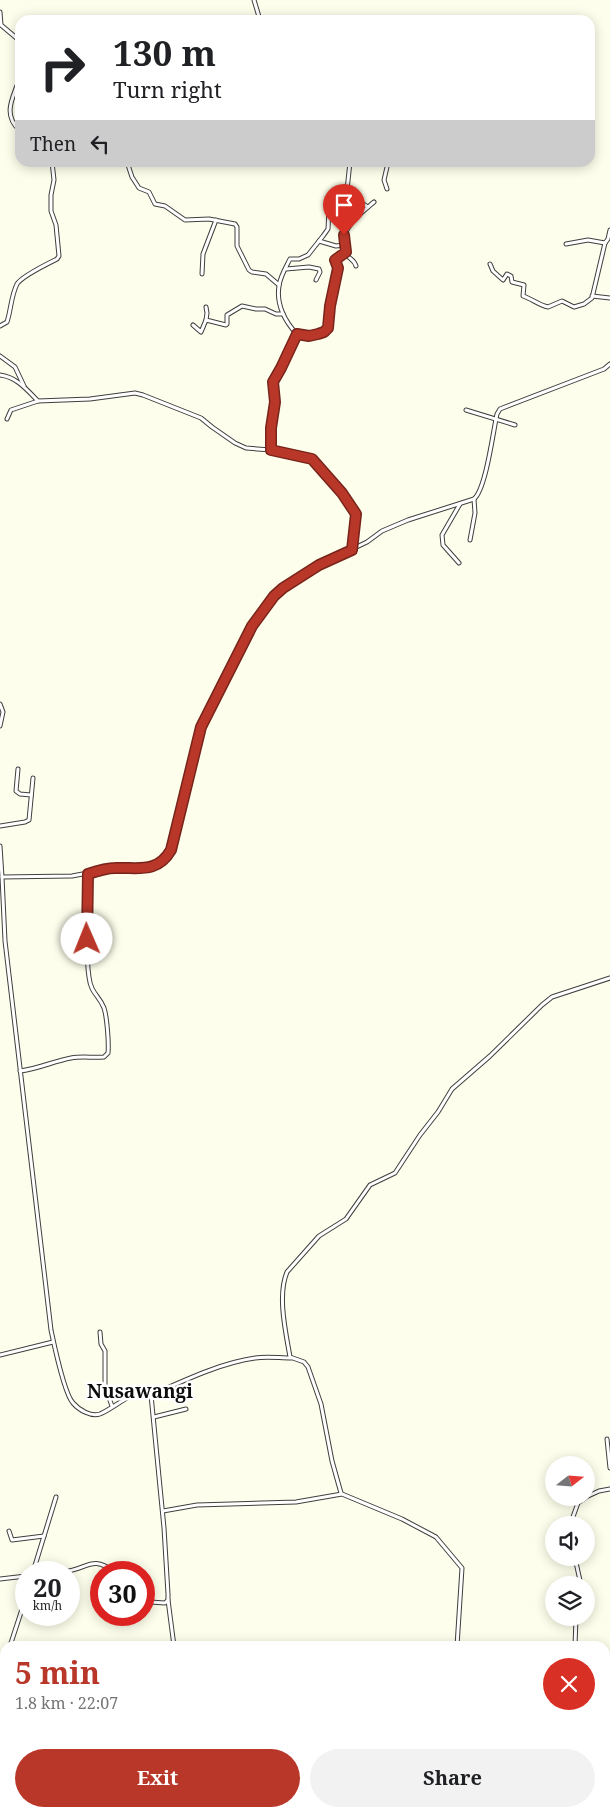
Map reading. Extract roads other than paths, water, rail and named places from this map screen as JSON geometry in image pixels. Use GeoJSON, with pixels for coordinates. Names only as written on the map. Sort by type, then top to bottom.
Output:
{"type":"FeatureCollection","features":[{"type":"Feature","properties":{"kind":"street"},"geometry":{"type":"LineString","coordinates":[[254,0],[258,15]]}},
{"type":"Feature","properties":{"kind":"street"},"geometry":{"type":"LineString","coordinates":[[0,12],[2,26],[15,37]]}},
{"type":"Feature","properties":{"kind":"street"},"geometry":{"type":"LineString","coordinates":[[15,90],[12,97],[10,115],[15,125]]}},
{"type":"Feature","properties":{"kind":"street"},"geometry":{"type":"LineString","coordinates":[[0,326],[7,322],[12,296],[19,282],[59,256],[56,225],[51,204],[54,180],[53,167]]}},
{"type":"Feature","properties":{"kind":"street"},"geometry":{"type":"LineString","coordinates":[[129,167],[132,177],[139,188],[149,192],[155,204],[166,207],[185,220],[216,220],[236,225],[236,246],[249,270],[266,274],[279,285]]}},
{"type":"Feature","properties":{"kind":"street"},"geometry":{"type":"LineString","coordinates":[[346,252],[335,260],[338,268],[330,306],[328,328],[324,332],[309,336],[297,334],[287,323],[283,314],[279,285],[290,259],[298,259],[308,255],[328,229],[329,210],[345,192],[348,185],[350,167]]}},
{"type":"Feature","properties":{"kind":"street"},"geometry":{"type":"LineString","coordinates":[[387,167],[384,180],[387,189]]}},
{"type":"Feature","properties":{"kind":"street"},"geometry":{"type":"LineString","coordinates":[[345,192],[368,207]]}},
{"type":"Feature","properties":{"kind":"street"},"geometry":{"type":"LineString","coordinates":[[356,266],[354,260],[348,257],[343,237],[348,228],[374,202]]}},
{"type":"Feature","properties":{"kind":"street"},"geometry":{"type":"LineString","coordinates":[[202,274],[203,254],[216,220]]}},
{"type":"Feature","properties":{"kind":"street"},"geometry":{"type":"LineString","coordinates":[[490,264],[493,271],[503,280],[507,274],[511,276],[512,282],[524,285],[523,296],[536,300],[543,306],[552,306],[562,301],[567,302],[570,306],[578,306],[589,301],[592,296],[610,230]]}},
{"type":"Feature","properties":{"kind":"street"},"geometry":{"type":"LineString","coordinates":[[566,244],[588,240],[605,243]]}},
{"type":"Feature","properties":{"kind":"street"},"geometry":{"type":"LineString","coordinates":[[319,241],[336,246],[344,245]]}},
{"type":"Feature","properties":{"kind":"street"},"geometry":{"type":"LineString","coordinates":[[286,269],[306,267],[319,269],[320,272],[316,280]]}},
{"type":"Feature","properties":{"kind":"street"},"geometry":{"type":"LineString","coordinates":[[592,296],[610,298]]}},
{"type":"Feature","properties":{"kind":"street"},"geometry":{"type":"LineString","coordinates":[[206,320],[226,325],[228,324],[227,315],[242,306],[283,314]]}},
{"type":"Feature","properties":{"kind":"street"},"geometry":{"type":"LineString","coordinates":[[193,324],[202,332],[206,320],[206,307]]}},
{"type":"Feature","properties":{"kind":"street"},"geometry":{"type":"LineString","coordinates":[[271,450],[271,428],[275,402],[273,382],[297,334]]}},
{"type":"Feature","properties":{"kind":"street"},"geometry":{"type":"LineString","coordinates":[[0,356],[15,367],[24,386],[38,401]]}},
{"type":"Feature","properties":{"kind":"street"},"geometry":{"type":"LineString","coordinates":[[2,877],[72,876],[108,869],[144,868],[158,864],[166,858],[171,850],[201,727],[252,626],[274,596],[319,565],[352,550],[393,526],[474,499],[480,493],[500,409],[604,369],[610,364]]}},
{"type":"Feature","properties":{"kind":"street"},"geometry":{"type":"LineString","coordinates":[[0,375],[24,386]]}},
{"type":"Feature","properties":{"kind":"street"},"geometry":{"type":"LineString","coordinates":[[7,419],[11,410],[38,401],[90,399],[135,393],[202,418],[235,444],[246,448],[271,450],[312,459],[342,493],[356,514],[352,550]]}},
{"type":"Feature","properties":{"kind":"street"},"geometry":{"type":"LineString","coordinates":[[466,410],[515,425]]}},
{"type":"Feature","properties":{"kind":"street"},"geometry":{"type":"LineString","coordinates":[[470,540],[475,513],[474,499]]}},
{"type":"Feature","properties":{"kind":"street"},"geometry":{"type":"LineString","coordinates":[[459,562],[443,545],[442,535],[460,504]]}},
{"type":"Feature","properties":{"kind":"street"},"geometry":{"type":"LineString","coordinates":[[0,704],[2,710],[0,726]]}},
{"type":"Feature","properties":{"kind":"street"},"geometry":{"type":"LineString","coordinates":[[18,768],[16,791],[20,794],[31,795]]}},
{"type":"Feature","properties":{"kind":"street"},"geometry":{"type":"LineString","coordinates":[[0,826],[27,821],[30,818],[32,778]]}},
{"type":"Feature","properties":{"kind":"street"},"geometry":{"type":"LineString","coordinates":[[0,845],[5,941],[53,1342],[72,1402],[83,1411],[99,1414],[143,1391],[148,1391],[152,1395],[163,1511],[168,1600],[173,1641]]}},
{"type":"Feature","properties":{"kind":"street"},"geometry":{"type":"LineString","coordinates":[[20,1071],[69,1058],[104,1057],[108,1053],[103,1006],[93,992],[88,974],[86,918],[88,874]]}},
{"type":"Feature","properties":{"kind":"street"},"geometry":{"type":"LineString","coordinates":[[291,1358],[282,1303],[285,1278],[290,1267],[319,1236],[346,1219],[370,1185],[395,1173],[438,1112],[452,1088],[484,1061],[542,1006],[552,998],[610,978]]}},
{"type":"Feature","properties":{"kind":"street"},"geometry":{"type":"LineString","coordinates":[[100,1332],[104,1351],[105,1387],[112,1406]]}},
{"type":"Feature","properties":{"kind":"street"},"geometry":{"type":"LineString","coordinates":[[0,1355],[53,1342]]}},
{"type":"Feature","properties":{"kind":"street"},"geometry":{"type":"LineString","coordinates":[[152,1395],[190,1378],[244,1360],[261,1357],[291,1358],[304,1362],[308,1367],[321,1404],[332,1461],[341,1493]]}},
{"type":"Feature","properties":{"kind":"street"},"geometry":{"type":"LineString","coordinates":[[154,1417],[186,1409]]}},
{"type":"Feature","properties":{"kind":"street"},"geometry":{"type":"LineString","coordinates":[[608,1439],[610,1468]]}},
{"type":"Feature","properties":{"kind":"street"},"geometry":{"type":"LineString","coordinates":[[595,1493],[610,1489]]}},
{"type":"Feature","properties":{"kind":"street"},"geometry":{"type":"LineString","coordinates":[[163,1511],[198,1505],[296,1502],[341,1493],[436,1537],[460,1566],[462,1572],[457,1641]]}},
{"type":"Feature","properties":{"kind":"street"},"geometry":{"type":"LineString","coordinates":[[36,1561],[56,1497]]}},
{"type":"Feature","properties":{"kind":"street"},"geometry":{"type":"LineString","coordinates":[[10,1531],[12,1540],[44,1536]]}},
{"type":"Feature","properties":{"kind":"street"},"geometry":{"type":"LineString","coordinates":[[0,1579],[15,1577]]}},
{"type":"Feature","properties":{"kind":"street"},"geometry":{"type":"LineString","coordinates":[[155,1603],[164,1603],[168,1600]]}},
{"type":"Feature","properties":{"kind":"street"},"geometry":{"type":"LineString","coordinates":[[12,1641],[17,1626]]}},
{"type":"Feature","properties":{"kind":"street"},"geometry":{"type":"LineString","coordinates":[[576,1626],[577,1641]]}},
{"type":"Feature","properties":{"kind":"district","name":"Nusawangi"},"geometry":{"type":"Point","coordinates":[140,1391]}}]}
